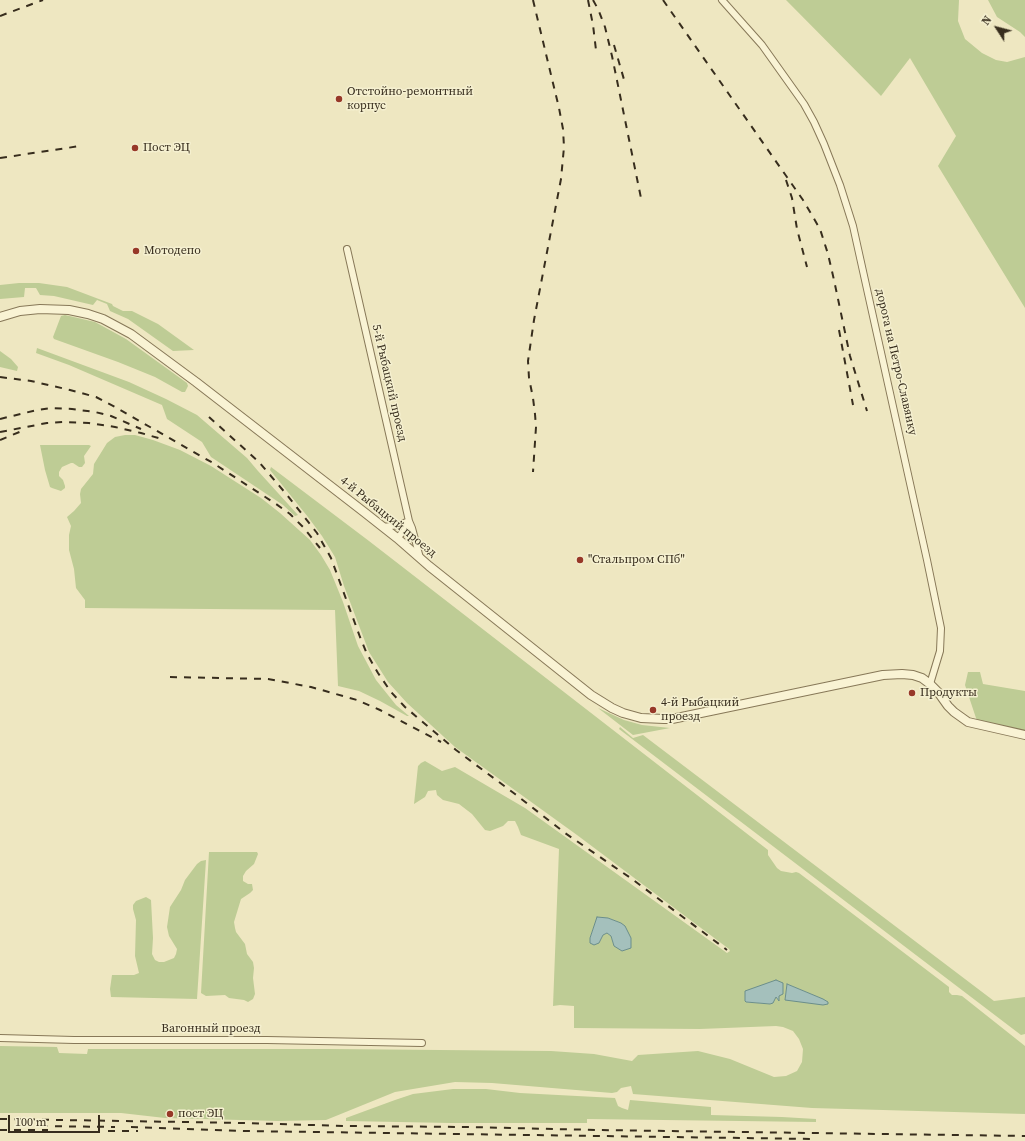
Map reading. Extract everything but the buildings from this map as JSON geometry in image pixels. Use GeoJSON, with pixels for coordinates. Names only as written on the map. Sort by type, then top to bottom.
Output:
{"type":"FeatureCollection","features":[{"type":"Feature","properties":{"kind":"street","name":"дорога на Петро-Славянку"},"geometry":{"type":"LineString","coordinates":[[722,0],[762,45],[804,104],[824,144],[840,185],[853,226],[928,560],[940,628],[940,651],[930,684]]}},
{"type":"Feature","properties":{"kind":"street","name":"5-й Рыбацкий проезд"},"geometry":{"type":"LineString","coordinates":[[347,249],[409,521],[420,558]]}},
{"type":"Feature","properties":{"kind":"street","name":"4-й Рыбацкий проезд"},"geometry":{"type":"LineString","coordinates":[[0,317],[20,311],[40,309],[69,310],[103,319],[131,334],[190,377],[383,527],[591,695],[612,708],[631,715],[664,720],[883,675],[913,675],[922,678],[930,684]]}},
{"type":"Feature","properties":{"kind":"street"},"geometry":{"type":"LineString","coordinates":[[383,527],[399,525],[409,521]]}},
{"type":"Feature","properties":{"kind":"street"},"geometry":{"type":"LineString","coordinates":[[397,538],[404,531],[409,521]]}},
{"type":"Feature","properties":{"kind":"street"},"geometry":{"type":"LineString","coordinates":[[930,684],[948,706],[961,718],[972,724],[1025,735]]}},
{"type":"Feature","properties":{"kind":"street","name":"Вагонный проезд"},"geometry":{"type":"LineString","coordinates":[[0,1038],[422,1043]]}},
{"type":"Feature","properties":{"kind":"green space"},"geometry":{"type":"Polygon","coordinates":[[[786,0],[959,0],[958,21],[965,39],[982,53],[996,60],[1007,62],[1025,57],[1025,308],[938,166],[956,136],[910,58],[881,96],[786,0]]]}},
{"type":"Feature","properties":{"kind":"green space"},"geometry":{"type":"Polygon","coordinates":[[[988,0],[1025,0],[1025,37],[997,17],[988,0]]]}},
{"type":"Feature","properties":{"kind":"green space"},"geometry":{"type":"Polygon","coordinates":[[[39,283],[67,287],[112,304],[123,311],[132,311],[158,324],[194,350],[173,351],[128,319],[110,311],[107,304],[97,300],[93,305],[54,296],[40,295],[36,288],[25,288],[24,297],[0,299],[0,285],[39,283]]]}},
{"type":"Feature","properties":{"kind":"green space"},"geometry":{"type":"Polygon","coordinates":[[[65,315],[95,322],[126,339],[187,383],[188,386],[185,392],[182,392],[155,377],[118,362],[54,339],[53,337],[61,316],[65,315]]]}},
{"type":"Feature","properties":{"kind":"green space"},"geometry":{"type":"Polygon","coordinates":[[[37,348],[129,382],[197,415],[247,458],[298,515],[295,516],[283,505],[211,457],[202,442],[167,419],[162,405],[69,365],[36,353],[37,348]]]}},
{"type":"Feature","properties":{"kind":"green space"},"geometry":{"type":"Polygon","coordinates":[[[0,351],[11,359],[18,367],[17,371],[0,367],[0,351]]]}},
{"type":"Feature","properties":{"kind":"green space"},"geometry":{"type":"Polygon","coordinates":[[[135,435],[153,440],[180,450],[211,466],[261,498],[310,540],[330,570],[358,646],[376,680],[396,705],[409,716],[359,691],[338,686],[335,610],[85,608],[85,600],[76,588],[74,569],[69,550],[69,535],[71,526],[67,517],[81,503],[81,489],[93,474],[94,464],[107,443],[115,437],[135,435]]]}},
{"type":"Feature","properties":{"kind":"green space"},"geometry":{"type":"Polygon","coordinates":[[[40,445],[91,446],[84,456],[85,463],[82,467],[71,463],[62,467],[59,472],[59,476],[63,480],[65,488],[61,491],[50,487],[40,445]]]}},
{"type":"Feature","properties":{"kind":"green space"},"geometry":{"type":"Polygon","coordinates":[[[271,467],[369,541],[768,850],[768,855],[777,868],[781,871],[799,873],[949,987],[949,992],[952,995],[962,996],[1025,1046],[1025,1114],[812,1108],[633,1094],[631,1086],[621,1088],[617,1092],[612,1093],[492,1083],[455,1082],[395,1092],[326,1120],[278,1121],[165,1118],[121,1113],[0,1113],[0,1046],[57,1047],[59,1053],[87,1054],[88,1049],[551,1051],[594,1054],[632,1061],[638,1055],[698,1051],[730,1059],[774,1077],[786,1076],[797,1071],[802,1062],[803,1049],[799,1039],[793,1031],[783,1027],[700,1029],[574,1028],[574,1006],[553,1006],[559,849],[521,835],[515,821],[508,821],[503,826],[490,831],[485,830],[472,814],[459,804],[443,800],[437,795],[436,790],[428,791],[425,797],[414,804],[418,766],[421,763],[425,761],[442,771],[455,767],[525,808],[727,953],[730,951],[577,835],[455,747],[407,703],[388,682],[369,652],[344,586],[335,557],[308,517],[270,470],[271,467]],[[608,918],[593,929],[590,938],[599,943],[603,935],[607,933],[611,936],[614,946],[621,923],[608,918]],[[787,984],[785,1000],[820,998],[787,984]],[[745,994],[746,1002],[770,1004],[776,997],[778,1000],[779,996],[745,994]]]}},
{"type":"Feature","properties":{"kind":"green space"},"geometry":{"type":"Polygon","coordinates":[[[968,672],[980,672],[983,684],[1025,691],[1025,731],[977,721],[965,685],[968,672]]]}},
{"type":"Feature","properties":{"kind":"green space"},"geometry":{"type":"Polygon","coordinates":[[[598,708],[624,720],[642,725],[670,728],[633,735],[598,708]]]}},
{"type":"Feature","properties":{"kind":"green space"},"geometry":{"type":"Polygon","coordinates":[[[620,727],[633,738],[643,735],[994,1001],[1025,997],[1025,1034],[1021,1035],[619,729],[620,727]]]}},
{"type":"Feature","properties":{"kind":"green space"},"geometry":{"type":"Polygon","coordinates":[[[209,852],[257,852],[258,854],[254,864],[243,876],[243,881],[248,884],[252,884],[253,890],[241,899],[234,922],[236,932],[245,944],[247,954],[253,962],[255,994],[253,999],[248,1002],[229,998],[225,995],[206,996],[201,993],[209,852]]]}},
{"type":"Feature","properties":{"kind":"green space"},"geometry":{"type":"Polygon","coordinates":[[[206,860],[197,999],[111,997],[110,989],[112,975],[134,975],[139,973],[135,956],[136,920],[133,905],[136,901],[146,897],[151,900],[153,938],[152,954],[155,960],[159,962],[164,962],[174,958],[177,949],[169,936],[167,927],[170,907],[181,890],[185,880],[197,864],[206,860]]]}},
{"type":"Feature","properties":{"kind":"green space"},"geometry":{"type":"Polygon","coordinates":[[[453,1089],[486,1089],[520,1093],[615,1098],[618,1106],[628,1110],[630,1100],[711,1107],[711,1115],[816,1119],[816,1122],[587,1119],[587,1123],[346,1121],[346,1118],[413,1094],[453,1089]]]}},
{"type":"Feature","properties":{"kind":"water"},"geometry":{"type":"Polygon","coordinates":[[[597,917],[608,918],[625,926],[631,938],[631,948],[622,951],[614,946],[611,936],[607,933],[603,935],[599,943],[594,945],[590,943],[590,938],[597,917]]]}},
{"type":"Feature","properties":{"kind":"water"},"geometry":{"type":"Polygon","coordinates":[[[776,980],[783,983],[783,994],[779,996],[779,1001],[776,997],[773,1003],[770,1004],[745,1001],[745,991],[776,980]]]}},
{"type":"Feature","properties":{"kind":"water"},"geometry":{"type":"Polygon","coordinates":[[[787,984],[823,999],[828,1002],[828,1004],[823,1005],[785,1000],[787,984]]]}},
{"type":"Feature","properties":{"kind":"railway"},"geometry":{"type":"LineString","coordinates":[[0,16],[43,0]]}},
{"type":"Feature","properties":{"kind":"railway"},"geometry":{"type":"LineString","coordinates":[[533,0],[559,108],[563,129],[564,147],[561,179],[534,320],[528,361],[536,427],[533,472]]}},
{"type":"Feature","properties":{"kind":"railway"},"geometry":{"type":"LineString","coordinates":[[588,0],[596,50]]}},
{"type":"Feature","properties":{"kind":"railway"},"geometry":{"type":"LineString","coordinates":[[593,0],[605,27],[642,203]]}},
{"type":"Feature","properties":{"kind":"railway"},"geometry":{"type":"LineString","coordinates":[[663,0],[803,200],[820,229],[828,254],[850,356],[867,411]]}},
{"type":"Feature","properties":{"kind":"railway"},"geometry":{"type":"LineString","coordinates":[[614,45],[625,83]]}},
{"type":"Feature","properties":{"kind":"railway"},"geometry":{"type":"LineString","coordinates":[[0,158],[80,146]]}},
{"type":"Feature","properties":{"kind":"railway"},"geometry":{"type":"LineString","coordinates":[[786,180],[792,198],[797,229],[807,267]]}},
{"type":"Feature","properties":{"kind":"railway"},"geometry":{"type":"LineString","coordinates":[[839,330],[853,405]]}},
{"type":"Feature","properties":{"kind":"railway"},"geometry":{"type":"LineString","coordinates":[[0,377],[31,381],[70,390],[96,397],[115,407],[213,463],[276,504],[290,514],[320,548]]}},
{"type":"Feature","properties":{"kind":"railway"},"geometry":{"type":"LineString","coordinates":[[0,419],[37,410],[52,408],[72,409],[111,416],[141,429]]}},
{"type":"Feature","properties":{"kind":"railway"},"geometry":{"type":"LineString","coordinates":[[209,417],[259,462],[317,533],[331,558],[367,654],[391,692],[405,707],[456,750],[565,833],[632,879],[727,950]]}},
{"type":"Feature","properties":{"kind":"railway"},"geometry":{"type":"LineString","coordinates":[[0,432],[47,423],[89,423],[115,427],[165,440]]}},
{"type":"Feature","properties":{"kind":"railway"},"geometry":{"type":"LineString","coordinates":[[0,440],[22,431]]}},
{"type":"Feature","properties":{"kind":"railway"},"geometry":{"type":"LineString","coordinates":[[170,677],[268,679],[311,687],[357,700],[380,710],[441,742]]}},
{"type":"Feature","properties":{"kind":"railway"},"geometry":{"type":"LineString","coordinates":[[0,1119],[345,1126],[1025,1136]]}},
{"type":"Feature","properties":{"kind":"railway"},"geometry":{"type":"LineString","coordinates":[[41,1126],[115,1127]]}},
{"type":"Feature","properties":{"kind":"railway"},"geometry":{"type":"LineString","coordinates":[[131,1127],[244,1131],[813,1139]]}},
{"type":"Feature","properties":{"kind":"railway"},"geometry":{"type":"LineString","coordinates":[[0,1130],[48,1130]]}},
{"type":"Feature","properties":{"kind":"railway"},"geometry":{"type":"LineString","coordinates":[[108,1131],[138,1131]]}},
{"type":"Feature","properties":{"kind":"place","name":"Отстойно-ремонтный корпус"},"geometry":{"type":"Point","coordinates":[339,99]}},
{"type":"Feature","properties":{"kind":"place","name":"Пост ЭЦ"},"geometry":{"type":"Point","coordinates":[135,148]}},
{"type":"Feature","properties":{"kind":"place","name":"Мотодепо"},"geometry":{"type":"Point","coordinates":[136,251]}},
{"type":"Feature","properties":{"kind":"place","name":"\"Стальпром СПб\""},"geometry":{"type":"Point","coordinates":[580,560]}},
{"type":"Feature","properties":{"kind":"place","name":"Продукты"},"geometry":{"type":"Point","coordinates":[912,693]}},
{"type":"Feature","properties":{"kind":"place","name":"4-й Рыбацкий проезд"},"geometry":{"type":"Point","coordinates":[653,710]}},
{"type":"Feature","properties":{"kind":"place","name":"пост ЭЦ"},"geometry":{"type":"Point","coordinates":[170,1114]}}]}
